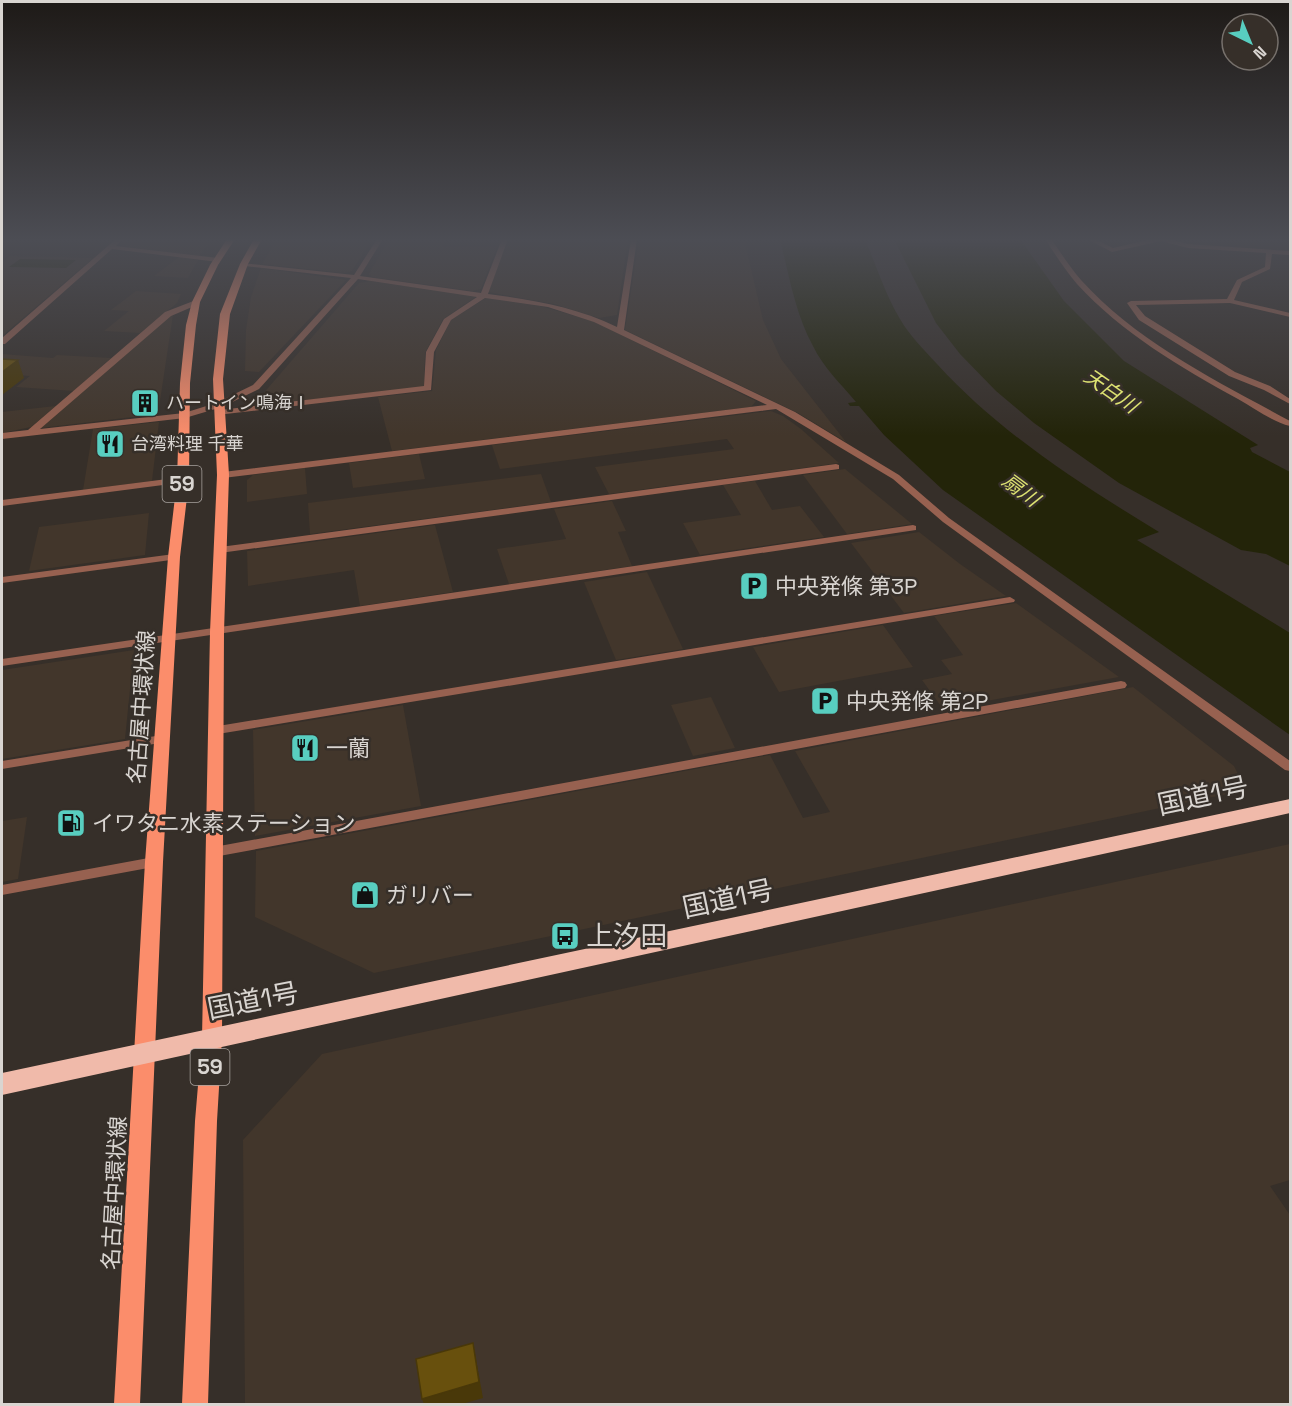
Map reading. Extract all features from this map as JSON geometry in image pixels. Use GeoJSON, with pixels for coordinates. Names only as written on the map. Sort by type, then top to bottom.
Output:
{"type":"FeatureCollection","features":[{"type":"Feature","properties":{"kind":"highway","name":"国道1号"},"geometry":{"type":"LineString","coordinates":[[2,1084],[1290,806]]}},
{"type":"Feature","properties":{"kind":"main road","name":"名古屋中環状線"},"geometry":{"type":"LineString","coordinates":[[127,1404],[154,862],[174,557],[183,480],[190,336],[196,305]]}},
{"type":"Feature","properties":{"kind":"main road","name":"59"},"geometry":{"type":"LineString","coordinates":[[195,1404],[206,1121],[212,1038],[218,730],[217,632],[223,475],[219,409],[223,328],[229,305]]}},
{"type":"Feature","properties":{"kind":"street"},"geometry":{"type":"LineString","coordinates":[[2,342],[45,305]]}},
{"type":"Feature","properties":{"kind":"street"},"geometry":{"type":"LineString","coordinates":[[30,433],[168,314],[190,305]]}},
{"type":"Feature","properties":{"kind":"street"},"geometry":{"type":"LineString","coordinates":[[219,409],[256,387],[331,305]]}},
{"type":"Feature","properties":{"kind":"street"},"geometry":{"type":"LineString","coordinates":[[2,436],[219,409],[428,388],[430,351],[448,319],[470,305]]}},
{"type":"Feature","properties":{"kind":"street"},"geometry":{"type":"LineString","coordinates":[[537,305],[573,311],[620,330],[775,407],[896,477],[946,520],[1290,767]]}},
{"type":"Feature","properties":{"kind":"street"},"geometry":{"type":"LineString","coordinates":[[620,330],[624,305]]}},
{"type":"Feature","properties":{"kind":"street"},"geometry":{"type":"LineString","coordinates":[[1102,305],[1144,338],[1214,382],[1290,424]]}},
{"type":"Feature","properties":{"kind":"street"},"geometry":{"type":"LineString","coordinates":[[1132,305],[1142,318],[1232,374],[1268,388],[1290,402]]}},
{"type":"Feature","properties":{"kind":"street"},"geometry":{"type":"LineString","coordinates":[[1242,305],[1290,315]]}},
{"type":"Feature","properties":{"kind":"street"},"geometry":{"type":"LineString","coordinates":[[223,475],[775,407]]}},
{"type":"Feature","properties":{"kind":"street"},"geometry":{"type":"LineString","coordinates":[[220,550],[836,467]]}},
{"type":"Feature","properties":{"kind":"street"},"geometry":{"type":"LineString","coordinates":[[2,503],[183,480]]}},
{"type":"Feature","properties":{"kind":"street"},"geometry":{"type":"LineString","coordinates":[[2,663],[913,528]]}},
{"type":"Feature","properties":{"kind":"street"},"geometry":{"type":"LineString","coordinates":[[2,580],[174,557]]}},
{"type":"Feature","properties":{"kind":"street"},"geometry":{"type":"LineString","coordinates":[[218,730],[1010,600]]}},
{"type":"Feature","properties":{"kind":"street"},"geometry":{"type":"LineString","coordinates":[[214,852],[1121,685]]}},
{"type":"Feature","properties":{"kind":"street"},"geometry":{"type":"LineString","coordinates":[[2,765],[162,739]]}},
{"type":"Feature","properties":{"kind":"street"},"geometry":{"type":"LineString","coordinates":[[2,890],[154,862]]}},
{"type":"Feature","properties":{"kind":"shaded area"},"geometry":{"type":"Polygon","coordinates":[[[2,305],[39,305],[2,336],[2,305]]]}},
{"type":"Feature","properties":{"kind":"shaded area"},"geometry":{"type":"Polygon","coordinates":[[[118,305],[175,305],[140,333],[104,331],[129,311],[111,310],[118,305]]]}},
{"type":"Feature","properties":{"kind":"shaded area"},"geometry":{"type":"Polygon","coordinates":[[[250,305],[323,305],[259,372],[245,371],[246,330],[250,305]]]}},
{"type":"Feature","properties":{"kind":"shaded area"},"geometry":{"type":"Polygon","coordinates":[[[340,305],[464,305],[443,319],[425,353],[424,387],[261,405],[255,403],[340,305]]]}},
{"type":"Feature","properties":{"kind":"shaded area"},"geometry":{"type":"Polygon","coordinates":[[[475,305],[540,306],[593,321],[756,401],[751,407],[392,451],[378,397],[432,391],[436,350],[451,320],[475,305]]]}},
{"type":"Feature","properties":{"kind":"shaded area"},"geometry":{"type":"Polygon","coordinates":[[[556,305],[619,305],[617,315],[599,318],[556,305]]]}},
{"type":"Feature","properties":{"kind":"shaded area"},"geometry":{"type":"Polygon","coordinates":[[[629,305],[759,305],[763,320],[781,359],[846,442],[798,413],[625,330],[629,305]]]}},
{"type":"Feature","properties":{"kind":"shaded area"},"geometry":{"type":"Polygon","coordinates":[[[172,314],[158,414],[41,428],[172,314]]]}},
{"type":"Feature","properties":{"kind":"shaded area"},"geometry":{"type":"Polygon","coordinates":[[[2,354],[53,358],[57,355],[111,358],[74,391],[16,387],[30,376],[2,374],[2,354]]]}},
{"type":"Feature","properties":{"kind":"shaded area"},"geometry":{"type":"Polygon","coordinates":[[[56,406],[31,427],[2,433],[2,412],[56,406]]]}},
{"type":"Feature","properties":{"kind":"shaded area"},"geometry":{"type":"Polygon","coordinates":[[[771,411],[783,416],[801,429],[839,463],[609,494],[595,467],[734,449],[727,439],[500,469],[492,445],[771,411]]]}},
{"type":"Feature","properties":{"kind":"shaded area"},"geometry":{"type":"Polygon","coordinates":[[[159,422],[152,481],[83,490],[93,429],[159,422]]]}},
{"type":"Feature","properties":{"kind":"shaded area"},"geometry":{"type":"Polygon","coordinates":[[[419,454],[425,479],[353,488],[349,463],[419,454]]]}},
{"type":"Feature","properties":{"kind":"shaded area"},"geometry":{"type":"Polygon","coordinates":[[[305,468],[307,494],[247,502],[247,480],[253,475],[305,468]]]}},
{"type":"Feature","properties":{"kind":"shaded area"},"geometry":{"type":"Polygon","coordinates":[[[845,469],[912,524],[847,534],[803,475],[845,469]]]}},
{"type":"Feature","properties":{"kind":"shaded area"},"geometry":{"type":"Polygon","coordinates":[[[541,474],[551,502],[310,534],[308,503],[541,474]]]}},
{"type":"Feature","properties":{"kind":"shaded area"},"geometry":{"type":"Polygon","coordinates":[[[755,481],[772,510],[800,506],[824,537],[700,555],[683,523],[741,515],[723,485],[755,481]]]}},
{"type":"Feature","properties":{"kind":"shaded area"},"geometry":{"type":"Polygon","coordinates":[[[612,501],[626,531],[618,532],[632,566],[509,584],[497,549],[566,539],[554,509],[612,501]]]}},
{"type":"Feature","properties":{"kind":"shaded area"},"geometry":{"type":"Polygon","coordinates":[[[149,513],[145,555],[29,571],[39,527],[149,513]]]}},
{"type":"Feature","properties":{"kind":"shaded area"},"geometry":{"type":"Polygon","coordinates":[[[435,525],[453,592],[360,606],[354,570],[248,586],[247,551],[435,525]]]}},
{"type":"Feature","properties":{"kind":"shaded area"},"geometry":{"type":"Polygon","coordinates":[[[919,532],[1006,596],[904,613],[851,543],[919,532]]]}},
{"type":"Feature","properties":{"kind":"shaded area"},"geometry":{"type":"Polygon","coordinates":[[[647,572],[683,649],[616,660],[584,582],[647,572]]]}},
{"type":"Feature","properties":{"kind":"shaded area"},"geometry":{"type":"Polygon","coordinates":[[[1016,603],[1119,677],[943,709],[922,680],[952,674],[941,660],[963,655],[934,616],[1016,603]]]}},
{"type":"Feature","properties":{"kind":"shaded area"},"geometry":{"type":"Polygon","coordinates":[[[883,625],[913,667],[779,692],[753,647],[883,625]]]}},
{"type":"Feature","properties":{"kind":"shaded area"},"geometry":{"type":"Polygon","coordinates":[[[134,650],[125,739],[2,759],[2,670],[134,650]]]}},
{"type":"Feature","properties":{"kind":"shaded area"},"geometry":{"type":"Polygon","coordinates":[[[1133,687],[1234,766],[1246,790],[374,973],[255,917],[256,851],[770,755],[803,818],[830,812],[795,751],[1133,687]]]}},
{"type":"Feature","properties":{"kind":"shaded area"},"geometry":{"type":"Polygon","coordinates":[[[711,697],[735,748],[693,756],[671,705],[711,697]]]}},
{"type":"Feature","properties":{"kind":"shaded area"},"geometry":{"type":"Polygon","coordinates":[[[403,705],[421,806],[255,836],[253,730],[403,705]]]}},
{"type":"Feature","properties":{"kind":"shaded area"},"geometry":{"type":"Polygon","coordinates":[[[27,817],[18,879],[2,882],[2,821],[27,817]]]}},
{"type":"Feature","properties":{"kind":"shaded area"},"geometry":{"type":"Polygon","coordinates":[[[1290,844],[1290,1180],[1270,1186],[1290,1215],[1290,1404],[245,1404],[243,1140],[322,1054],[1290,844]]]}},
{"type":"Feature","properties":{"kind":"water","name":"扇川"},"geometry":{"type":"Polygon","coordinates":[[[797,305],[893,305],[912,337],[987,413],[1070,476],[1159,532],[1137,540],[1290,633],[1290,735],[943,490],[884,435],[859,406],[850,406],[848,403],[856,402],[817,354],[797,305]]]}},
{"type":"Feature","properties":{"kind":"water","name":"天白川"},"geometry":{"type":"Polygon","coordinates":[[[927,305],[1068,305],[1124,361],[1258,445],[1250,448],[1252,452],[1290,472],[1290,566],[1266,554],[1241,550],[1119,483],[1034,423],[996,391],[960,354],[936,323],[927,305]]]}},
{"type":"Feature","properties":{"kind":"building"},"geometry":{"type":"Polygon","coordinates":[[[2,359],[18,360],[2,372],[2,359]]]}},
{"type":"Feature","properties":{"kind":"building"},"geometry":{"type":"Polygon","coordinates":[[[473,1343],[479,1382],[422,1399],[416,1359],[473,1343]]]}},
{"type":"Feature","properties":{"kind":"place","name":"ハートイン鳴海Ⅰ"},"geometry":{"type":"Point","coordinates":[145,403]}},
{"type":"Feature","properties":{"kind":"place","name":"台湾料理 千華"},"geometry":{"type":"Point","coordinates":[110,444]}},
{"type":"Feature","properties":{"kind":"place","name":"中央発條 第3P"},"geometry":{"type":"Point","coordinates":[754,586]}},
{"type":"Feature","properties":{"kind":"place","name":"中央発條 第2P"},"geometry":{"type":"Point","coordinates":[825,701]}},
{"type":"Feature","properties":{"kind":"place","name":"一蘭"},"geometry":{"type":"Point","coordinates":[305,748]}},
{"type":"Feature","properties":{"kind":"place","name":"イワタニ水素ステーション"},"geometry":{"type":"Point","coordinates":[71,823]}},
{"type":"Feature","properties":{"kind":"place","name":"ガリバー"},"geometry":{"type":"Point","coordinates":[365,895]}},
{"type":"Feature","properties":{"kind":"place","name":"上汐田"},"geometry":{"type":"Point","coordinates":[565,936]}}]}
